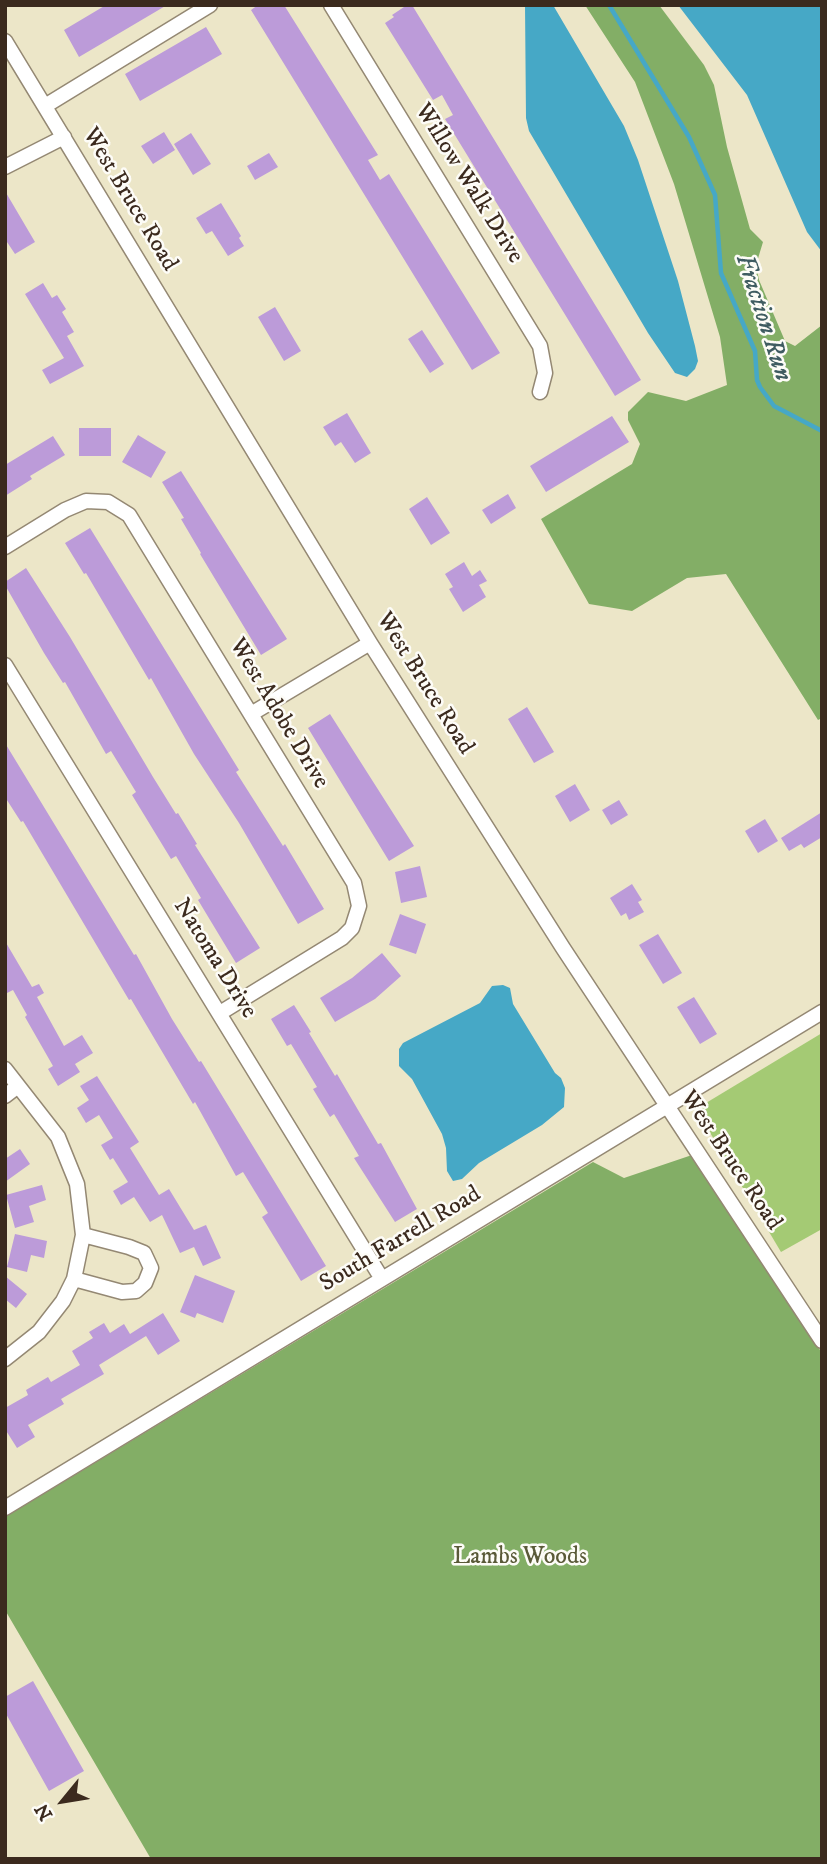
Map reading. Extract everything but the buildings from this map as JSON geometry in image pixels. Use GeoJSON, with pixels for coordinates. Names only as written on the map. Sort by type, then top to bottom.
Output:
{"type":"FeatureCollection","features":[{"type":"Feature","properties":{"kind":"street"},"geometry":{"type":"LineString","coordinates":[[45,106],[210,5]]}},
{"type":"Feature","properties":{"kind":"street","name":"Willow Walk Drive"},"geometry":{"type":"LineString","coordinates":[[331,5],[540,346],[545,373],[540,392]]}},
{"type":"Feature","properties":{"kind":"street","name":"West Bruce Road"},"geometry":{"type":"LineString","coordinates":[[5,41],[370,643],[563,948],[822,1341]]}},
{"type":"Feature","properties":{"kind":"street"},"geometry":{"type":"LineString","coordinates":[[5,167],[64,137]]}},
{"type":"Feature","properties":{"kind":"street","name":"West Adobe Drive"},"geometry":{"type":"LineString","coordinates":[[5,547],[76,505],[96,500],[119,508],[136,524],[354,883],[359,906],[352,928],[342,938],[220,1013]]}},
{"type":"Feature","properties":{"kind":"street"},"geometry":{"type":"LineString","coordinates":[[251,714],[370,643]]}},
{"type":"Feature","properties":{"kind":"street","name":"Natoma Drive"},"geometry":{"type":"LineString","coordinates":[[5,665],[382,1279]]}},
{"type":"Feature","properties":{"kind":"street","name":"South Farrell Road"},"geometry":{"type":"LineString","coordinates":[[5,1508],[822,1012]]}},
{"type":"Feature","properties":{"kind":"street"},"geometry":{"type":"LineString","coordinates":[[5,1069],[58,1137],[77,1184],[83,1235],[74,1279],[63,1301],[46,1325],[26,1345],[5,1359]]}},
{"type":"Feature","properties":{"kind":"street"},"geometry":{"type":"LineString","coordinates":[[5,1096],[18,1086]]}},
{"type":"Feature","properties":{"kind":"street"},"geometry":{"type":"LineString","coordinates":[[74,1279],[122,1292],[136,1291],[145,1283],[151,1268],[144,1253],[83,1235]]}},
{"type":"Feature","properties":{"kind":"green space"},"geometry":{"type":"Polygon","coordinates":[[[585,5],[659,5],[704,65],[714,85],[727,147],[750,229],[763,242],[756,265],[759,280],[785,341],[795,346],[822,325],[822,718],[818,720],[726,574],[687,578],[632,611],[589,604],[541,519],[632,464],[640,444],[628,420],[628,412],[648,392],[686,401],[727,385],[720,337],[674,184],[635,82],[585,5]]]}},
{"type":"Feature","properties":{"kind":"green space"},"geometry":{"type":"Polygon","coordinates":[[[822,1033],[822,1229],[781,1252],[696,1109],[822,1033]]]}},
{"type":"Feature","properties":{"kind":"green space","name":"Lambs Woods"},"geometry":{"type":"Polygon","coordinates":[[[692,1155],[822,1353],[822,1859],[151,1859],[5,1610],[5,1517],[593,1162],[624,1178],[692,1155]]]}},
{"type":"Feature","properties":{"kind":"water"},"geometry":{"type":"Polygon","coordinates":[[[525,5],[553,5],[624,126],[678,281],[695,346],[698,361],[687,377],[675,373],[648,333],[529,131],[526,118],[525,5]]]}},
{"type":"Feature","properties":{"kind":"water"},"geometry":{"type":"Polygon","coordinates":[[[678,5],[822,5],[822,252],[807,232],[747,95],[678,5]]]}},
{"type":"Feature","properties":{"kind":"water"},"geometry":{"type":"Polygon","coordinates":[[[503,985],[510,988],[513,1004],[555,1073],[561,1078],[565,1088],[564,1107],[542,1125],[479,1163],[462,1179],[453,1181],[447,1171],[442,1134],[412,1079],[399,1066],[399,1049],[403,1043],[480,1003],[492,986],[503,985]]]}},
{"type":"Feature","properties":{"kind":"waterway","name":"Fraction Run"},"geometry":{"type":"LineString","coordinates":[[609,5],[689,137],[715,195],[721,273],[755,351],[760,387],[774,406],[822,431]]}}]}
